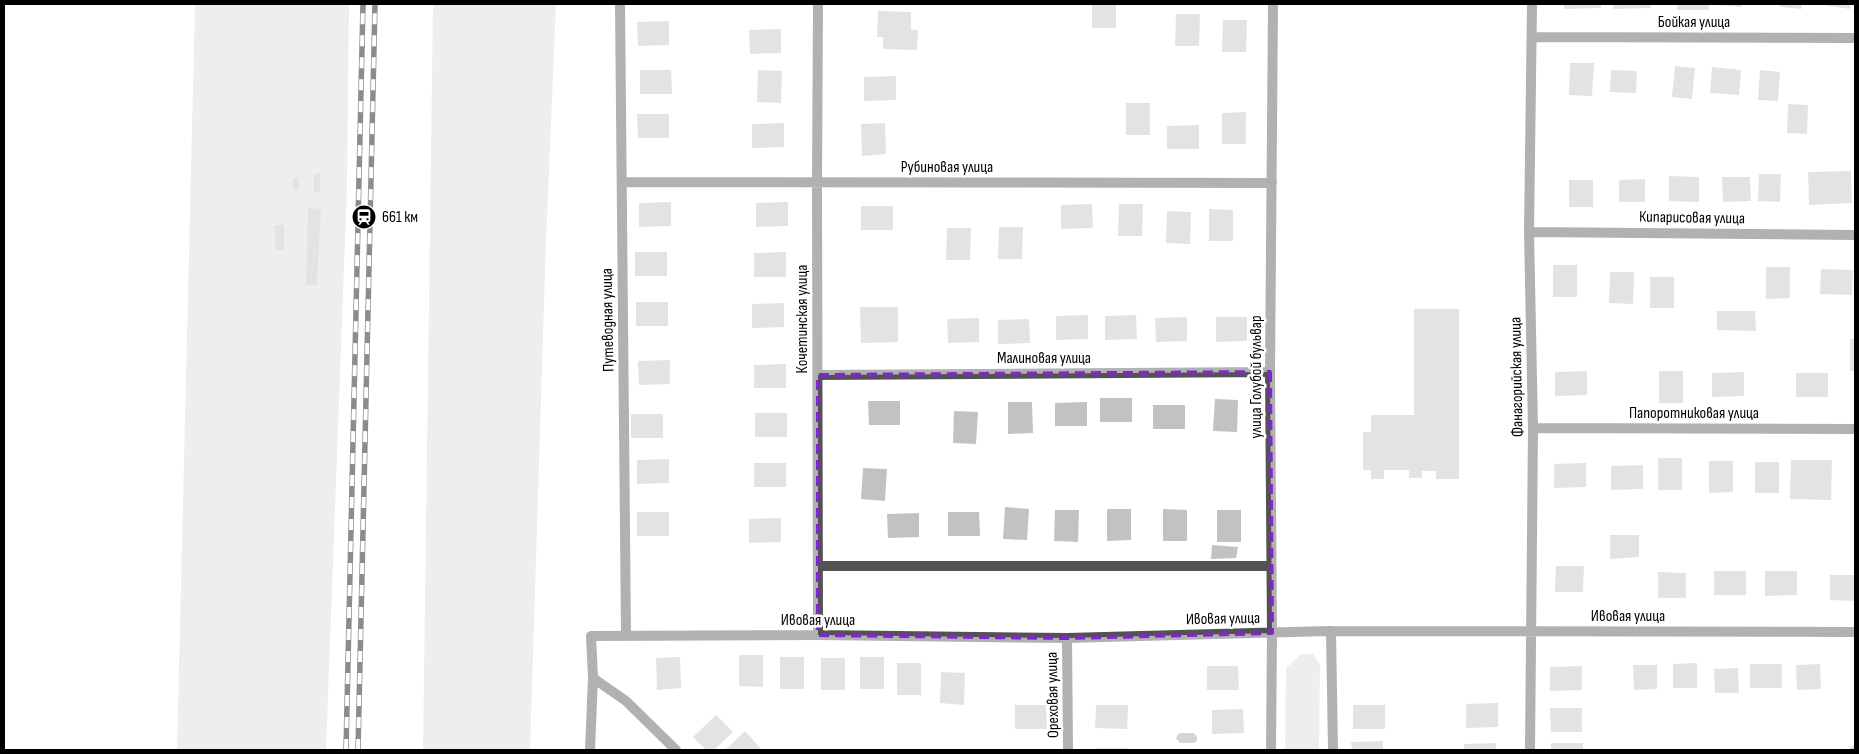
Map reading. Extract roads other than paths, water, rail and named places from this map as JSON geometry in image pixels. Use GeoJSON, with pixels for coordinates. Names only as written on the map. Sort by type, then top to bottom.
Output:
{"type":"FeatureCollection","features":[{"type":"Feature","properties":{"kind":"street","name":"Путеводная улица"},"geometry":{"type":"LineString","coordinates":[[620,4],[626,636]]}},
{"type":"Feature","properties":{"kind":"street","name":"Кочетинская улица"},"geometry":{"type":"LineString","coordinates":[[818,4],[818,635]]}},
{"type":"Feature","properties":{"kind":"street","name":"улица Голубой бульвар"},"geometry":{"type":"LineString","coordinates":[[1271,750],[1270,372],[1273,4]]}},
{"type":"Feature","properties":{"kind":"street","name":"Фанагорийская улица"},"geometry":{"type":"LineString","coordinates":[[1530,750],[1533,428],[1529,232],[1532,4]]}},
{"type":"Feature","properties":{"kind":"street","name":"Бойкая улица"},"geometry":{"type":"LineString","coordinates":[[1532,37],[1855,38]]}},
{"type":"Feature","properties":{"kind":"street","name":"Рубиновая улица"},"geometry":{"type":"LineString","coordinates":[[622,182],[1272,183]]}},
{"type":"Feature","properties":{"kind":"street","name":"Кипарисовая улица"},"geometry":{"type":"LineString","coordinates":[[1529,232],[1855,235]]}},
{"type":"Feature","properties":{"kind":"street","name":"Малиновая улица"},"geometry":{"type":"LineString","coordinates":[[818,375],[1270,372]]}},
{"type":"Feature","properties":{"kind":"street","name":"Папоротниковая улица"},"geometry":{"type":"LineString","coordinates":[[1533,428],[1855,429]]}},
{"type":"Feature","properties":{"kind":"street"},"geometry":{"type":"LineString","coordinates":[[818,566],[1271,566]]}},
{"type":"Feature","properties":{"kind":"street","name":"Ивовая улица"},"geometry":{"type":"LineString","coordinates":[[593,678],[591,636],[818,635],[1067,638],[1331,631],[1855,632]]}},
{"type":"Feature","properties":{"kind":"street"},"geometry":{"type":"LineString","coordinates":[[1331,631],[1333,750]]}},
{"type":"Feature","properties":{"kind":"street","name":"Ореховая улица"},"geometry":{"type":"LineString","coordinates":[[1067,638],[1068,750]]}},
{"type":"Feature","properties":{"kind":"street"},"geometry":{"type":"LineString","coordinates":[[590,750],[593,678]]}},
{"type":"Feature","properties":{"kind":"street"},"geometry":{"type":"LineString","coordinates":[[593,678],[626,701],[676,750]]}},
{"type":"Feature","properties":{"kind":"railway"},"geometry":{"type":"LineString","coordinates":[[346,750],[363,4]]}},
{"type":"Feature","properties":{"kind":"railway"},"geometry":{"type":"LineString","coordinates":[[358,750],[375,4]]}},
{"type":"Feature","properties":{"kind":"place","name":"661 км"},"geometry":{"type":"Point","coordinates":[364,217]}}]}
